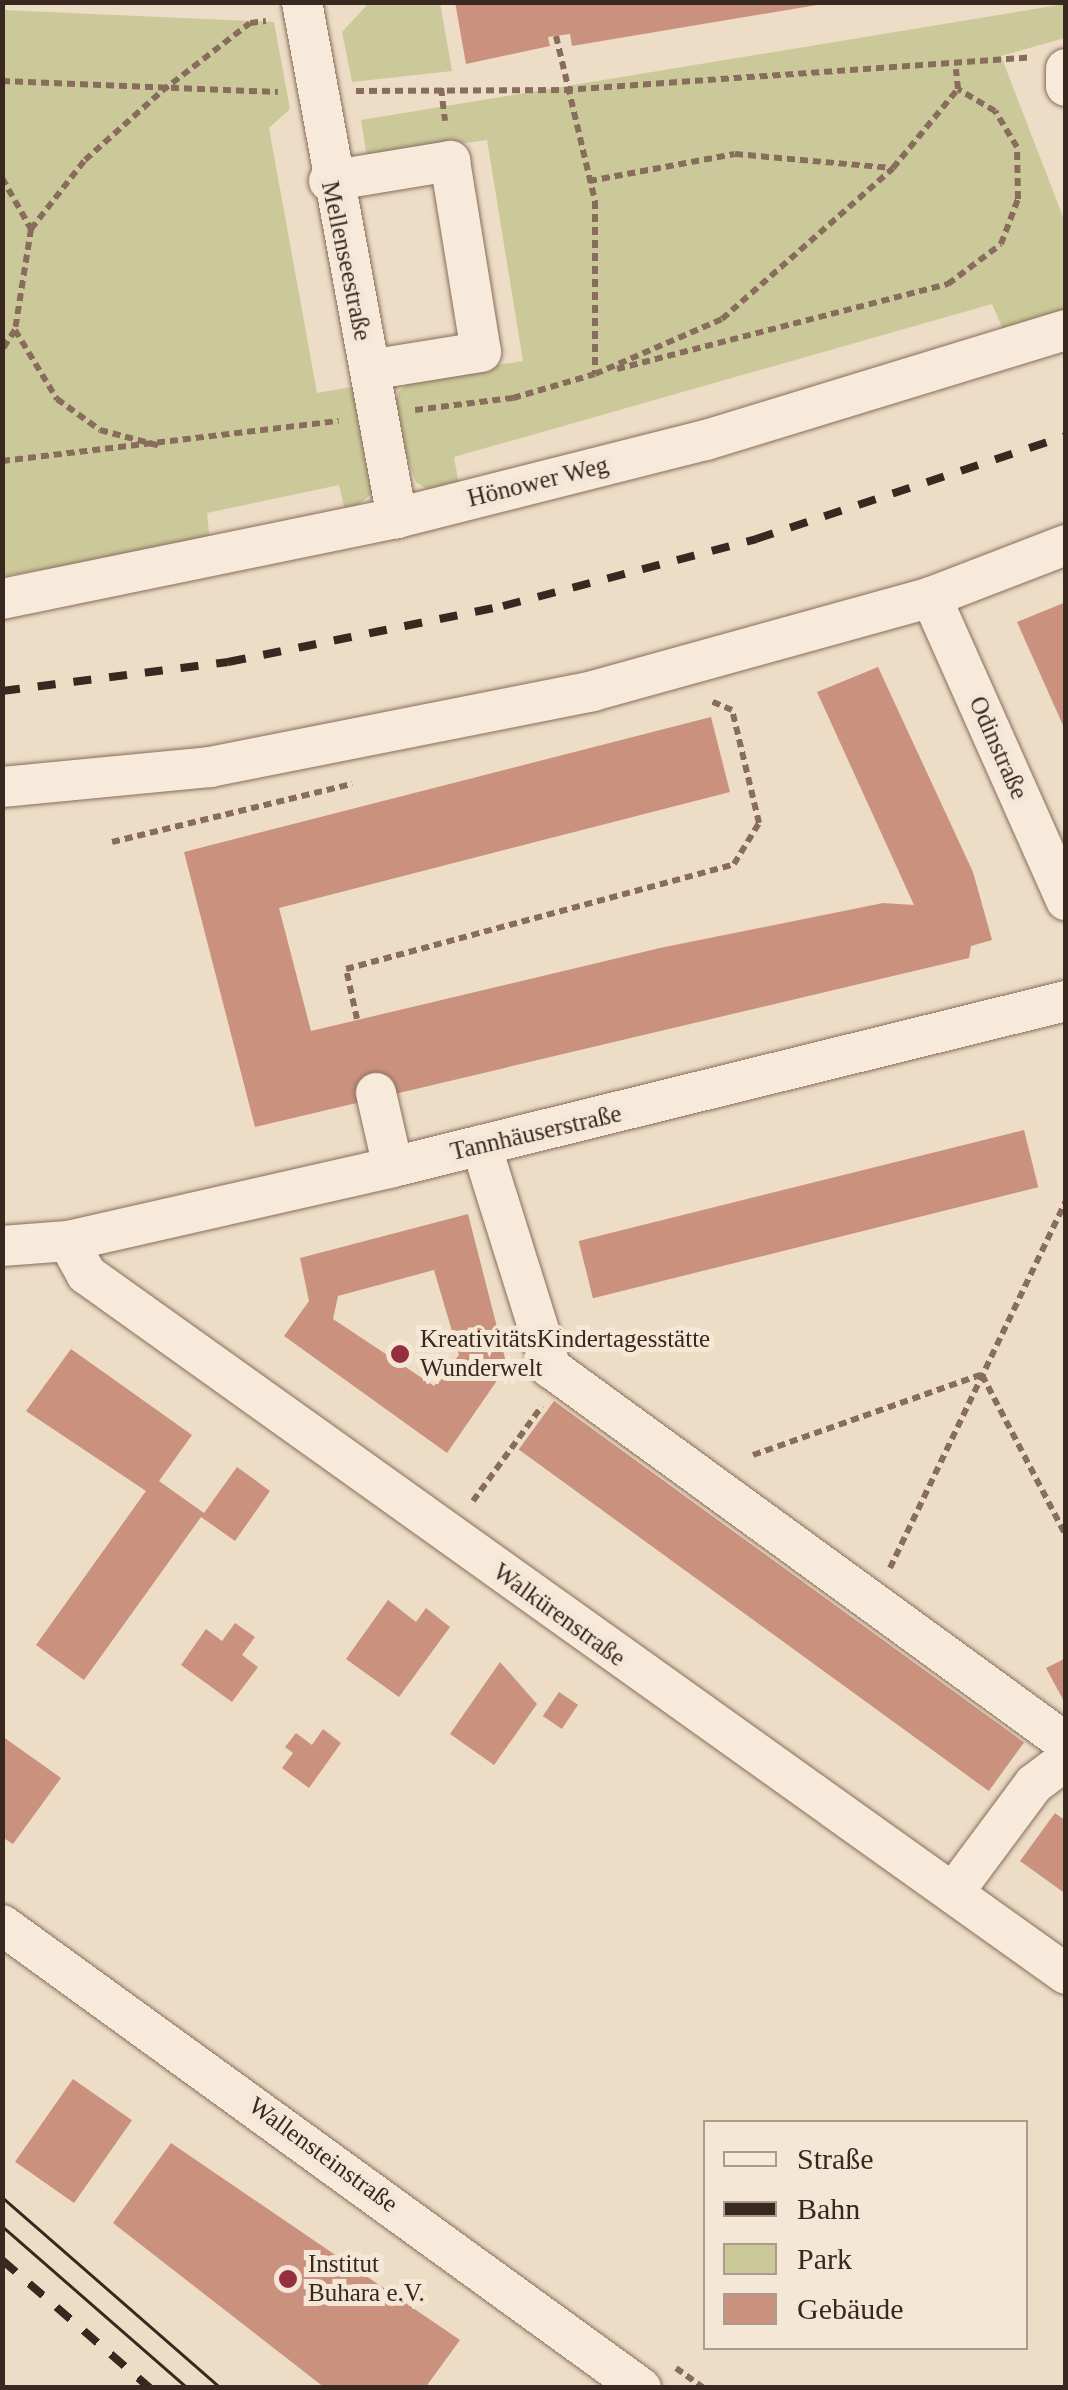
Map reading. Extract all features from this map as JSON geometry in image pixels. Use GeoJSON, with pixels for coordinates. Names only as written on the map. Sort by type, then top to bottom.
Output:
{"type":"FeatureCollection","features":[{"type":"Feature","properties":{"kind":"street","name":"Mellenseestraße"},"geometry":{"type":"LineString","coordinates":[[303,9],[329,180],[397,518]]}},
{"type":"Feature","properties":{"kind":"street"},"geometry":{"type":"LineString","coordinates":[[329,180],[450,161],[481,352],[370,370]]}},
{"type":"Feature","properties":{"kind":"street","name":"Hönower Weg"},"geometry":{"type":"LineString","coordinates":[[2,598],[397,518],[706,440],[1066,330]]}},
{"type":"Feature","properties":{"kind":"street"},"geometry":{"type":"LineString","coordinates":[[2,787],[210,767],[593,690],[931,597],[1066,546]]}},
{"type":"Feature","properties":{"kind":"street","name":"Odinstraße"},"geometry":{"type":"LineString","coordinates":[[931,597],[1066,900]]}},
{"type":"Feature","properties":{"kind":"street","name":"Tannhäuserstraße"},"geometry":{"type":"LineString","coordinates":[[2,1246],[68,1241],[394,1167],[1066,1001]]}},
{"type":"Feature","properties":{"kind":"street"},"geometry":{"type":"LineString","coordinates":[[376,1093],[394,1167]]}},
{"type":"Feature","properties":{"kind":"street"},"geometry":{"type":"LineString","coordinates":[[481,1146],[536,1338],[563,1376],[1066,1742]]}},
{"type":"Feature","properties":{"kind":"street","name":"Walkürenstraße"},"geometry":{"type":"LineString","coordinates":[[68,1241],[86,1274],[1066,1974]]}},
{"type":"Feature","properties":{"kind":"street"},"geometry":{"type":"LineString","coordinates":[[953,1893],[1034,1784],[1066,1760]]}},
{"type":"Feature","properties":{"kind":"street","name":"Wallensteinstraße"},"geometry":{"type":"LineString","coordinates":[[2,1926],[641,2388]]}},
{"type":"Feature","properties":{"kind":"path"},"geometry":{"type":"LineString","coordinates":[[2,350],[15,330],[30,229],[86,160],[162,90],[250,23],[303,9]]}},
{"type":"Feature","properties":{"kind":"path"},"geometry":{"type":"LineString","coordinates":[[556,36],[565,90],[589,181],[600,270],[596,374]]}},
{"type":"Feature","properties":{"kind":"path"},"geometry":{"type":"LineString","coordinates":[[2,81],[162,90],[565,90],[956,69],[1061,68]]}},
{"type":"Feature","properties":{"kind":"path"},"geometry":{"type":"LineString","coordinates":[[596,374],[722,319],[893,168],[958,88],[956,69]]}},
{"type":"Feature","properties":{"kind":"path"},"geometry":{"type":"LineString","coordinates":[[2,461],[166,448],[379,414],[514,398],[948,284],[1001,244],[1018,199],[1017,147],[995,111],[958,88]]}},
{"type":"Feature","properties":{"kind":"path"},"geometry":{"type":"LineString","coordinates":[[589,181],[735,154],[893,168]]}},
{"type":"Feature","properties":{"kind":"path"},"geometry":{"type":"LineString","coordinates":[[2,178],[30,229]]}},
{"type":"Feature","properties":{"kind":"path"},"geometry":{"type":"LineString","coordinates":[[15,330],[57,399],[100,430],[166,448]]}},
{"type":"Feature","properties":{"kind":"path"},"geometry":{"type":"LineString","coordinates":[[358,1019],[346,969],[734,864],[759,823],[732,710],[703,698]]}},
{"type":"Feature","properties":{"kind":"path"},"geometry":{"type":"LineString","coordinates":[[112,842],[360,782]]}},
{"type":"Feature","properties":{"kind":"path"},"geometry":{"type":"LineString","coordinates":[[874,1601],[1066,1201]]}},
{"type":"Feature","properties":{"kind":"path"},"geometry":{"type":"LineString","coordinates":[[753,1455],[981,1374]]}},
{"type":"Feature","properties":{"kind":"path"},"geometry":{"type":"LineString","coordinates":[[981,1374],[1066,1536]]}},
{"type":"Feature","properties":{"kind":"path"},"geometry":{"type":"LineString","coordinates":[[449,1535],[563,1376]]}},
{"type":"Feature","properties":{"kind":"green space"},"geometry":{"type":"Polygon","coordinates":[[[369,3],[440,3],[452,71],[352,82],[342,32],[369,3]]]}},
{"type":"Feature","properties":{"kind":"green space"},"geometry":{"type":"Polygon","coordinates":[[[1065,4],[1065,38],[1001,56],[1065,222],[1065,309],[1004,332],[992,304],[454,457],[459,485],[431,492],[416,482],[391,416],[399,391],[416,378],[523,361],[487,140],[367,157],[361,120],[1065,4]]]}},
{"type":"Feature","properties":{"kind":"green space"},"geometry":{"type":"Polygon","coordinates":[[[3,10],[274,22],[290,109],[269,128],[317,393],[357,386],[375,491],[346,515],[339,485],[207,513],[210,542],[3,576],[3,10]]]}},
{"type":"Feature","properties":{"kind":"building"},"geometry":{"type":"Polygon","coordinates":[[[455,2],[817,5],[572,46],[570,34],[548,37],[550,46],[466,64],[455,2]]]}},
{"type":"Feature","properties":{"kind":"building"},"geometry":{"type":"Polygon","coordinates":[[[1066,602],[1066,732],[1017,622],[1066,602]]]}},
{"type":"Feature","properties":{"kind":"building"},"geometry":{"type":"Polygon","coordinates":[[[878,667],[973,872],[992,940],[971,946],[969,958],[255,1127],[184,852],[711,717],[730,792],[279,908],[311,1031],[660,948],[883,903],[914,905],[817,692],[878,667]]]}},
{"type":"Feature","properties":{"kind":"building"},"geometry":{"type":"Polygon","coordinates":[[[1024,1130],[1038,1187],[593,1298],[579,1241],[1024,1130]]]}},
{"type":"Feature","properties":{"kind":"building"},"geometry":{"type":"Polygon","coordinates":[[[468,1214],[507,1366],[447,1453],[284,1336],[309,1301],[300,1258],[468,1214]],[[434,1270],[338,1296],[333,1319],[434,1386],[459,1355],[434,1270]]]}},
{"type":"Feature","properties":{"kind":"building"},"geometry":{"type":"Polygon","coordinates":[[[71,1349],[192,1435],[159,1481],[204,1513],[237,1467],[270,1491],[235,1541],[201,1517],[84,1680],[36,1645],[146,1491],[26,1411],[71,1349]]]}},
{"type":"Feature","properties":{"kind":"building"},"geometry":{"type":"Polygon","coordinates":[[[554,1401],[1024,1743],[989,1791],[519,1450],[554,1401]]]}},
{"type":"Feature","properties":{"kind":"building"},"geometry":{"type":"Polygon","coordinates":[[[388,1600],[416,1622],[426,1608],[450,1627],[399,1697],[346,1659],[388,1600]]]}},
{"type":"Feature","properties":{"kind":"building"},"geometry":{"type":"Polygon","coordinates":[[[235,1623],[255,1637],[242,1655],[258,1667],[232,1702],[181,1665],[206,1629],[222,1641],[235,1623]]]}},
{"type":"Feature","properties":{"kind":"building"},"geometry":{"type":"Polygon","coordinates":[[[1066,1658],[1066,1705],[1046,1668],[1066,1658]]]}},
{"type":"Feature","properties":{"kind":"building"},"geometry":{"type":"Polygon","coordinates":[[[500,1662],[537,1704],[494,1765],[450,1734],[500,1662]]]}},
{"type":"Feature","properties":{"kind":"building"},"geometry":{"type":"Polygon","coordinates":[[[559,1692],[578,1705],[562,1729],[543,1716],[559,1692]]]}},
{"type":"Feature","properties":{"kind":"building"},"geometry":{"type":"Polygon","coordinates":[[[323,1729],[341,1743],[309,1788],[282,1768],[293,1753],[285,1747],[296,1733],[312,1745],[323,1729]]]}},
{"type":"Feature","properties":{"kind":"building"},"geometry":{"type":"Polygon","coordinates":[[[2,1736],[61,1778],[13,1844],[2,1837],[2,1736]]]}},
{"type":"Feature","properties":{"kind":"building"},"geometry":{"type":"Polygon","coordinates":[[[1055,1813],[1066,1821],[1066,1894],[1020,1861],[1055,1813]]]}},
{"type":"Feature","properties":{"kind":"building"},"geometry":{"type":"Polygon","coordinates":[[[73,2079],[132,2120],[74,2203],[15,2162],[73,2079]]]}},
{"type":"Feature","properties":{"kind":"building"},"geometry":{"type":"Polygon","coordinates":[[[171,2143],[460,2340],[425,2388],[325,2388],[113,2223],[171,2143]]]}},
{"type":"Feature","properties":{"kind":"tram line"},"geometry":{"type":"LineString","coordinates":[[2,2197],[221,2388]]}},
{"type":"Feature","properties":{"kind":"tram line"},"geometry":{"type":"LineString","coordinates":[[2,2226],[188,2388]]}},
{"type":"Feature","properties":{"kind":"railway"},"geometry":{"type":"LineString","coordinates":[[2,691],[228,662],[503,606],[756,539],[1066,436]]}},
{"type":"Feature","properties":{"kind":"railway"},"geometry":{"type":"LineString","coordinates":[[2,2260],[150,2388]]}},
{"type":"Feature","properties":{"kind":"place","name":"KreativitätsKindertagesstätte Wunderwelt"},"geometry":{"type":"Point","coordinates":[400,1354]}},
{"type":"Feature","properties":{"kind":"place","name":"Institut Buhara e.V."},"geometry":{"type":"Point","coordinates":[288,2279]}}]}
